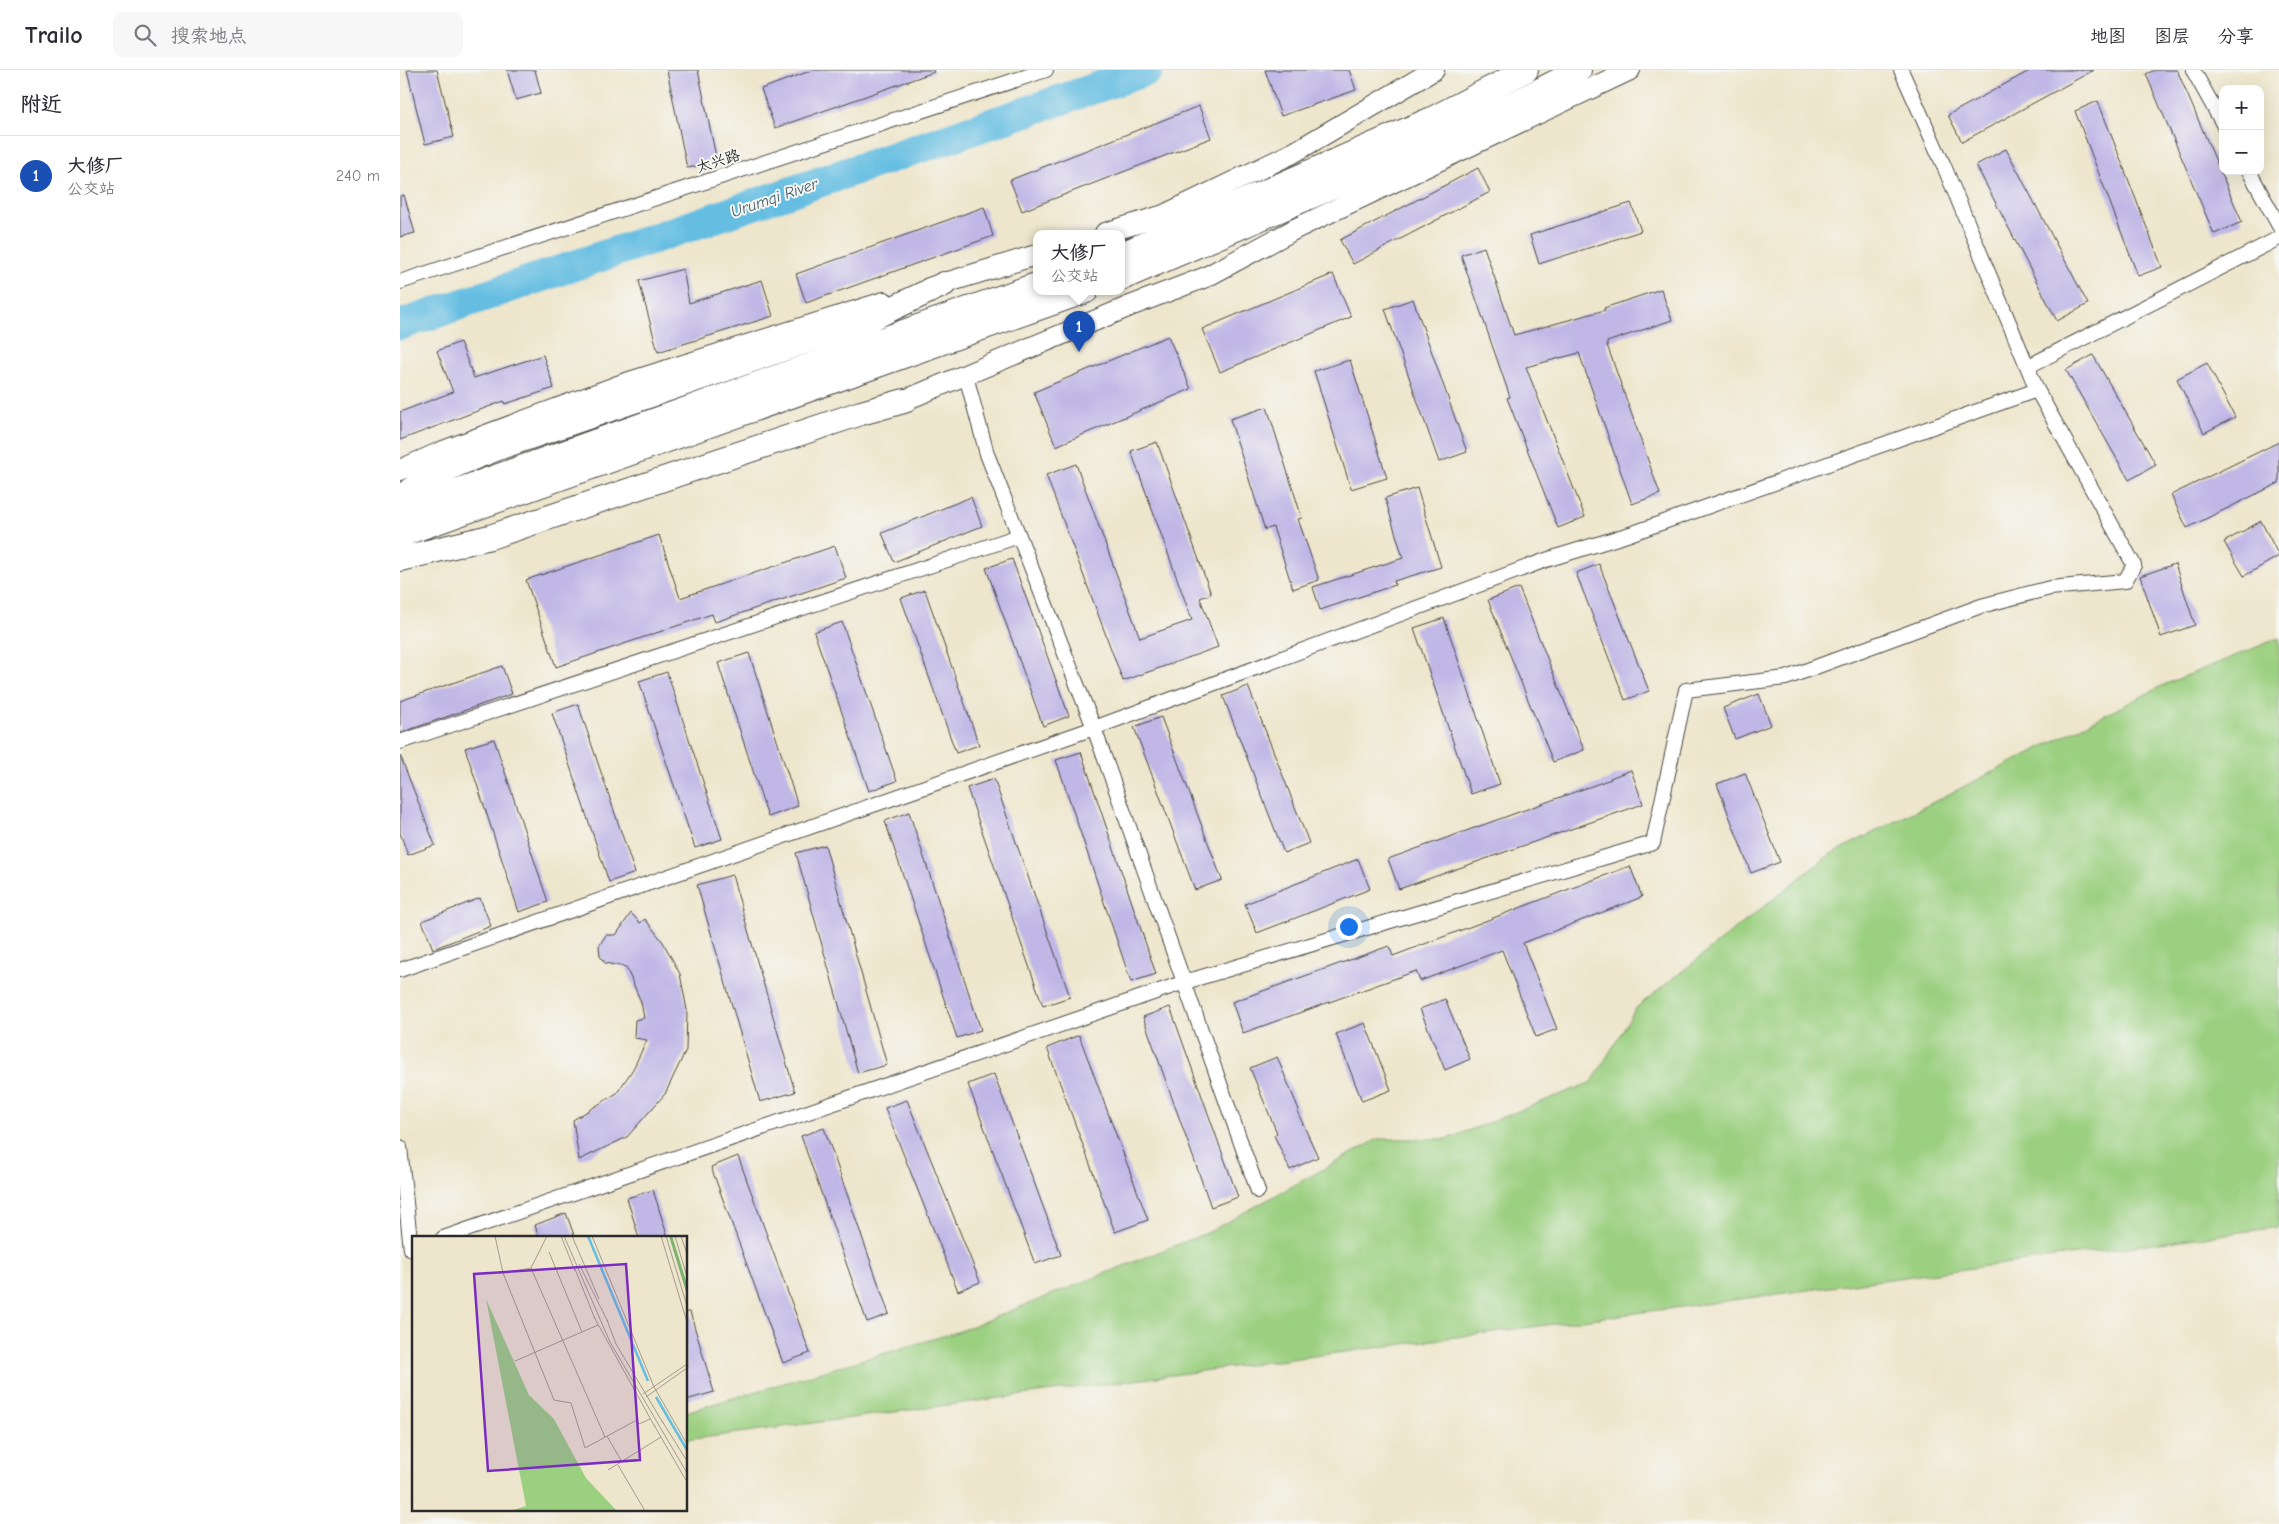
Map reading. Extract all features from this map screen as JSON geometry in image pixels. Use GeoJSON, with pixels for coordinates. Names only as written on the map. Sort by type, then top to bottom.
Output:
{"type":"FeatureCollection","features":[{"type":"Feature","properties":{"kind":"highway"},"geometry":{"type":"LineString","coordinates":[[1125,253],[1432,119],[1526,70]]}},
{"type":"Feature","properties":{"kind":"highway"},"geometry":{"type":"LineString","coordinates":[[1125,277],[1454,135],[1579,70]]}},
{"type":"Feature","properties":{"kind":"highway"},"geometry":{"type":"LineString","coordinates":[[400,499],[416,485],[448,468],[501,447],[870,319],[944,284]]}},
{"type":"Feature","properties":{"kind":"highway"},"geometry":{"type":"LineString","coordinates":[[400,511],[1033,286]]}},
{"type":"Feature","properties":{"kind":"highway"},"geometry":{"type":"LineString","coordinates":[[400,535],[1075,295]]}},
{"type":"Feature","properties":{"kind":"highway"},"geometry":{"type":"LineString","coordinates":[[400,559],[490,537],[796,434],[904,401]]}},
{"type":"Feature","properties":{"kind":"main road"},"geometry":{"type":"LineString","coordinates":[[1115,230],[1164,215],[1293,153],[1434,70]]}},
{"type":"Feature","properties":{"kind":"main road"},"geometry":{"type":"LineString","coordinates":[[400,567],[567,520],[811,440],[1130,306],[1206,277],[1297,228],[1630,70]]}},
{"type":"Feature","properties":{"kind":"main road"},"geometry":{"type":"LineString","coordinates":[[400,470],[443,451],[623,384],[1033,256]]}},
{"type":"Feature","properties":{"kind":"street","name":"太兴路"},"geometry":{"type":"LineString","coordinates":[[400,282],[1046,70]]}},
{"type":"Feature","properties":{"kind":"street"},"geometry":{"type":"LineString","coordinates":[[449,1236],[1185,982],[1653,843],[1686,690],[1786,678],[1981,606],[2050,588],[2125,581],[2134,565],[2037,390],[2029,366],[1901,70]]}},
{"type":"Feature","properties":{"kind":"street"},"geometry":{"type":"LineString","coordinates":[[2193,70],[2219,117]]}},
{"type":"Feature","properties":{"kind":"street"},"geometry":{"type":"LineString","coordinates":[[2251,175],[2279,226]]}},
{"type":"Feature","properties":{"kind":"street"},"geometry":{"type":"LineString","coordinates":[[2029,366],[2279,238]]}},
{"type":"Feature","properties":{"kind":"street"},"geometry":{"type":"LineString","coordinates":[[966,376],[987,454],[1094,728],[1258,1191]]}},
{"type":"Feature","properties":{"kind":"street"},"geometry":{"type":"LineString","coordinates":[[400,970],[1094,728],[1546,560],[1630,534],[2037,390]]}},
{"type":"Feature","properties":{"kind":"street"},"geometry":{"type":"LineString","coordinates":[[400,742],[1019,536]]}},
{"type":"Feature","properties":{"kind":"street"},"geometry":{"type":"LineString","coordinates":[[400,1148],[408,1249]]}},
{"type":"Feature","properties":{"kind":"green space"},"geometry":{"type":"Polygon","coordinates":[[[2279,638],[2279,1227],[688,1440],[688,1411],[960,1331],[1209,1232],[1378,1139],[1447,1139],[1592,1082],[1636,1008],[1829,855],[2166,684],[2279,638]]]}},
{"type":"Feature","properties":{"kind":"building"},"geometry":{"type":"Polygon","coordinates":[[[407,70],[437,70],[454,137],[425,144],[407,70]]]}},
{"type":"Feature","properties":{"kind":"building"},"geometry":{"type":"Polygon","coordinates":[[[507,70],[535,70],[541,93],[516,100],[507,70]]]}},
{"type":"Feature","properties":{"kind":"building"},"geometry":{"type":"Polygon","coordinates":[[[667,70],[698,70],[717,162],[687,168],[667,70]]]}},
{"type":"Feature","properties":{"kind":"building"},"geometry":{"type":"Polygon","coordinates":[[[813,70],[933,70],[934,72],[775,128],[761,89],[813,70]]]}},
{"type":"Feature","properties":{"kind":"building"},"geometry":{"type":"Polygon","coordinates":[[[1265,70],[1349,70],[1356,90],[1281,116],[1265,70]]]}},
{"type":"Feature","properties":{"kind":"building"},"geometry":{"type":"Polygon","coordinates":[[[2031,70],[2094,70],[1962,142],[1948,115],[2031,70]]]}},
{"type":"Feature","properties":{"kind":"building"},"geometry":{"type":"Polygon","coordinates":[[[2155,70],[2177,70],[2219,168],[2219,175],[2222,175],[2242,222],[2214,234],[2146,74],[2155,70]]]}},
{"type":"Feature","properties":{"kind":"building"},"geometry":{"type":"Polygon","coordinates":[[[2098,101],[2162,267],[2138,276],[2075,111],[2098,101]]]}},
{"type":"Feature","properties":{"kind":"building"},"geometry":{"type":"Polygon","coordinates":[[[1199,106],[1211,138],[1022,211],[1010,180],[1199,106]]]}},
{"type":"Feature","properties":{"kind":"building"},"geometry":{"type":"Polygon","coordinates":[[[2006,149],[2088,304],[2057,321],[1976,165],[2006,149]]]}},
{"type":"Feature","properties":{"kind":"building"},"geometry":{"type":"Polygon","coordinates":[[[1478,168],[1490,192],[1353,264],[1340,240],[1478,168]]]}},
{"type":"Feature","properties":{"kind":"building"},"geometry":{"type":"Polygon","coordinates":[[[404,195],[415,233],[400,237],[400,196],[404,195]]]}},
{"type":"Feature","properties":{"kind":"building"},"geometry":{"type":"Polygon","coordinates":[[[1631,203],[1641,231],[1539,264],[1530,235],[1631,203]]]}},
{"type":"Feature","properties":{"kind":"building"},"geometry":{"type":"Polygon","coordinates":[[[984,207],[993,236],[806,303],[796,274],[984,207]]]}},
{"type":"Feature","properties":{"kind":"building"},"geometry":{"type":"Polygon","coordinates":[[[1484,247],[1514,335],[1605,310],[1604,308],[1661,289],[1672,320],[1607,342],[1660,494],[1632,504],[1579,353],[1526,367],[1585,517],[1558,528],[1507,398],[1510,397],[1461,255],[1484,247]]]}},
{"type":"Feature","properties":{"kind":"building"},"geometry":{"type":"Polygon","coordinates":[[[683,269],[689,303],[762,280],[773,316],[658,352],[639,281],[683,269]]]}},
{"type":"Feature","properties":{"kind":"building"},"geometry":{"type":"Polygon","coordinates":[[[1333,274],[1351,317],[1220,372],[1202,329],[1333,274]]]}},
{"type":"Feature","properties":{"kind":"building"},"geometry":{"type":"Polygon","coordinates":[[[1413,299],[1467,452],[1439,462],[1385,309],[1413,299]]]}},
{"type":"Feature","properties":{"kind":"building"},"geometry":{"type":"Polygon","coordinates":[[[1168,336],[1191,389],[1056,446],[1034,392],[1168,336]]]}},
{"type":"Feature","properties":{"kind":"building"},"geometry":{"type":"Polygon","coordinates":[[[460,342],[474,378],[543,355],[554,388],[505,404],[504,401],[400,440],[400,412],[453,392],[437,351],[460,342]]]}},
{"type":"Feature","properties":{"kind":"building"},"geometry":{"type":"Polygon","coordinates":[[[2093,355],[2156,465],[2129,480],[2066,370],[2093,355]]]}},
{"type":"Feature","properties":{"kind":"building"},"geometry":{"type":"Polygon","coordinates":[[[1350,360],[1387,478],[1351,489],[1314,371],[1350,360]]]}},
{"type":"Feature","properties":{"kind":"building"},"geometry":{"type":"Polygon","coordinates":[[[2207,363],[2235,417],[2204,433],[2177,379],[2207,363]]]}},
{"type":"Feature","properties":{"kind":"building"},"geometry":{"type":"Polygon","coordinates":[[[1267,407],[1302,518],[1298,519],[1319,580],[1293,589],[1273,527],[1265,530],[1230,419],[1267,407]]]}},
{"type":"Feature","properties":{"kind":"building"},"geometry":{"type":"Polygon","coordinates":[[[1157,442],[1211,594],[1200,598],[1218,647],[1123,681],[1046,475],[1076,464],[1140,638],[1192,620],[1131,451],[1157,442]]]}},
{"type":"Feature","properties":{"kind":"building"},"geometry":{"type":"Polygon","coordinates":[[[2279,442],[2279,483],[2187,528],[2171,495],[2279,442]]]}},
{"type":"Feature","properties":{"kind":"building"},"geometry":{"type":"Polygon","coordinates":[[[1417,488],[1441,567],[1394,581],[1395,585],[1320,610],[1313,587],[1403,558],[1385,498],[1417,488]]]}},
{"type":"Feature","properties":{"kind":"building"},"geometry":{"type":"Polygon","coordinates":[[[971,497],[982,526],[894,562],[882,533],[971,497]]]}},
{"type":"Feature","properties":{"kind":"building"},"geometry":{"type":"Polygon","coordinates":[[[2261,521],[2279,556],[2244,576],[2224,542],[2261,521]]]}},
{"type":"Feature","properties":{"kind":"building"},"geometry":{"type":"Polygon","coordinates":[[[659,535],[680,598],[835,546],[846,578],[715,622],[712,614],[556,667],[526,580],[659,535]]]}},
{"type":"Feature","properties":{"kind":"building"},"geometry":{"type":"Polygon","coordinates":[[[1012,559],[1069,716],[1043,726],[986,568],[1012,559]]]}},
{"type":"Feature","properties":{"kind":"building"},"geometry":{"type":"Polygon","coordinates":[[[1599,564],[1649,691],[1625,700],[1576,573],[1599,564]]]}},
{"type":"Feature","properties":{"kind":"building"},"geometry":{"type":"Polygon","coordinates":[[[2175,564],[2195,625],[2161,637],[2140,576],[2175,564]]]}},
{"type":"Feature","properties":{"kind":"building"},"geometry":{"type":"Polygon","coordinates":[[[1519,588],[1584,750],[1553,762],[1488,600],[1519,588]]]}},
{"type":"Feature","properties":{"kind":"building"},"geometry":{"type":"Polygon","coordinates":[[[925,590],[979,745],[956,753],[901,598],[925,590]]]}},
{"type":"Feature","properties":{"kind":"building"},"geometry":{"type":"Polygon","coordinates":[[[1444,618],[1500,784],[1471,794],[1414,628],[1444,618]]]}},
{"type":"Feature","properties":{"kind":"building"},"geometry":{"type":"Polygon","coordinates":[[[842,622],[897,781],[869,791],[814,632],[842,622]]]}},
{"type":"Feature","properties":{"kind":"building"},"geometry":{"type":"Polygon","coordinates":[[[749,653],[798,806],[768,817],[718,663],[749,653]]]}},
{"type":"Feature","properties":{"kind":"building"},"geometry":{"type":"Polygon","coordinates":[[[502,666],[512,694],[400,733],[400,701],[502,666]]]}},
{"type":"Feature","properties":{"kind":"building"},"geometry":{"type":"Polygon","coordinates":[[[667,672],[722,839],[695,848],[639,681],[667,672]]]}},
{"type":"Feature","properties":{"kind":"building"},"geometry":{"type":"Polygon","coordinates":[[[1248,686],[1309,843],[1284,853],[1223,696],[1248,686]]]}},
{"type":"Feature","properties":{"kind":"building"},"geometry":{"type":"Polygon","coordinates":[[[1759,694],[1771,725],[1735,739],[1723,708],[1759,694]]]}},
{"type":"Feature","properties":{"kind":"building"},"geometry":{"type":"Polygon","coordinates":[[[578,704],[635,873],[609,882],[552,713],[578,704]]]}},
{"type":"Feature","properties":{"kind":"building"},"geometry":{"type":"Polygon","coordinates":[[[1161,717],[1222,880],[1195,890],[1134,727],[1161,717]]]}},
{"type":"Feature","properties":{"kind":"building"},"geometry":{"type":"Polygon","coordinates":[[[494,739],[548,902],[519,912],[465,748],[494,739]]]}},
{"type":"Feature","properties":{"kind":"building"},"geometry":{"type":"Polygon","coordinates":[[[1081,752],[1156,974],[1131,982],[1056,760],[1081,752]]]}},
{"type":"Feature","properties":{"kind":"building"},"geometry":{"type":"Polygon","coordinates":[[[400,755],[435,845],[408,855],[400,833],[400,755]]]}},
{"type":"Feature","properties":{"kind":"building"},"geometry":{"type":"Polygon","coordinates":[[[1631,770],[1643,804],[1399,889],[1388,859],[1611,779],[1631,770]]]}},
{"type":"Feature","properties":{"kind":"building"},"geometry":{"type":"Polygon","coordinates":[[[1745,773],[1780,862],[1751,873],[1717,784],[1745,773]]]}},
{"type":"Feature","properties":{"kind":"building"},"geometry":{"type":"Polygon","coordinates":[[[994,779],[1070,997],[1043,1006],[967,788],[994,779]]]}},
{"type":"Feature","properties":{"kind":"building"},"geometry":{"type":"Polygon","coordinates":[[[909,812],[981,1030],[957,1038],[885,821],[909,812]]]}},
{"type":"Feature","properties":{"kind":"building"},"geometry":{"type":"Polygon","coordinates":[[[825,845],[887,1065],[858,1073],[796,853],[825,845]]]}},
{"type":"Feature","properties":{"kind":"building"},"geometry":{"type":"Polygon","coordinates":[[[1358,859],[1370,889],[1257,933],[1245,904],[1358,859]]]}},
{"type":"Feature","properties":{"kind":"building"},"geometry":{"type":"Polygon","coordinates":[[[1630,866],[1642,897],[1523,943],[1557,1029],[1536,1037],[1502,950],[1420,981],[1416,971],[1243,1033],[1232,1002],[1389,946],[1393,956],[1630,866]]]}},
{"type":"Feature","properties":{"kind":"building"},"geometry":{"type":"Polygon","coordinates":[[[732,875],[795,1092],[760,1102],[697,885],[732,875]]]}},
{"type":"Feature","properties":{"kind":"building"},"geometry":{"type":"Polygon","coordinates":[[[480,898],[491,926],[433,949],[422,921],[480,898]]]}},
{"type":"Feature","properties":{"kind":"building"},"geometry":{"type":"Polygon","coordinates":[[[631,913],[640,923],[645,919],[663,942],[680,974],[687,1010],[686,1050],[665,1094],[627,1137],[579,1160],[573,1120],[617,1093],[633,1069],[647,1040],[634,1038],[635,1020],[644,1018],[641,1002],[626,967],[605,963],[600,956],[599,946],[606,935],[616,935],[631,913]]]}},
{"type":"Feature","properties":{"kind":"building"},"geometry":{"type":"Polygon","coordinates":[[[1445,999],[1470,1059],[1445,1070],[1420,1009],[1445,999]]]}},
{"type":"Feature","properties":{"kind":"building"},"geometry":{"type":"Polygon","coordinates":[[[1170,1007],[1238,1197],[1211,1207],[1143,1017],[1170,1007]]]}},
{"type":"Feature","properties":{"kind":"building"},"geometry":{"type":"Polygon","coordinates":[[[1365,1023],[1391,1090],[1362,1101],[1336,1034],[1365,1023]]]}},
{"type":"Feature","properties":{"kind":"building"},"geometry":{"type":"Polygon","coordinates":[[[1079,1035],[1148,1220],[1115,1232],[1047,1048],[1079,1035]]]}},
{"type":"Feature","properties":{"kind":"building"},"geometry":{"type":"Polygon","coordinates":[[[1277,1057],[1299,1110],[1297,1111],[1318,1157],[1290,1170],[1274,1135],[1277,1133],[1250,1068],[1277,1057]]]}},
{"type":"Feature","properties":{"kind":"building"},"geometry":{"type":"Polygon","coordinates":[[[994,1074],[1061,1255],[1035,1264],[968,1084],[994,1074]]]}},
{"type":"Feature","properties":{"kind":"building"},"geometry":{"type":"Polygon","coordinates":[[[907,1100],[980,1282],[958,1291],[885,1108],[907,1100]]]}},
{"type":"Feature","properties":{"kind":"building"},"geometry":{"type":"Polygon","coordinates":[[[824,1128],[889,1314],[867,1322],[801,1136],[824,1128]]]}},
{"type":"Feature","properties":{"kind":"building"},"geometry":{"type":"Polygon","coordinates":[[[738,1156],[810,1353],[783,1363],[711,1167],[738,1156]]]}},
{"type":"Feature","properties":{"kind":"building"},"geometry":{"type":"Polygon","coordinates":[[[653,1190],[667,1236],[638,1236],[627,1198],[653,1190]]]}},
{"type":"Feature","properties":{"kind":"building"},"geometry":{"type":"Polygon","coordinates":[[[566,1213],[574,1236],[538,1236],[535,1225],[566,1213]]]}},
{"type":"Feature","properties":{"kind":"building"},"geometry":{"type":"Polygon","coordinates":[[[688,1312],[690,1312],[714,1392],[688,1399],[688,1312]]]}},
{"type":"Feature","properties":{"kind":"waterway","name":"Urumqi River"},"geometry":{"type":"LineString","coordinates":[[400,325],[1148,70]]}},
{"type":"Feature","properties":{"kind":"place","name":"大修厂"},"geometry":{"type":"Point","coordinates":[1079,352]}}]}
